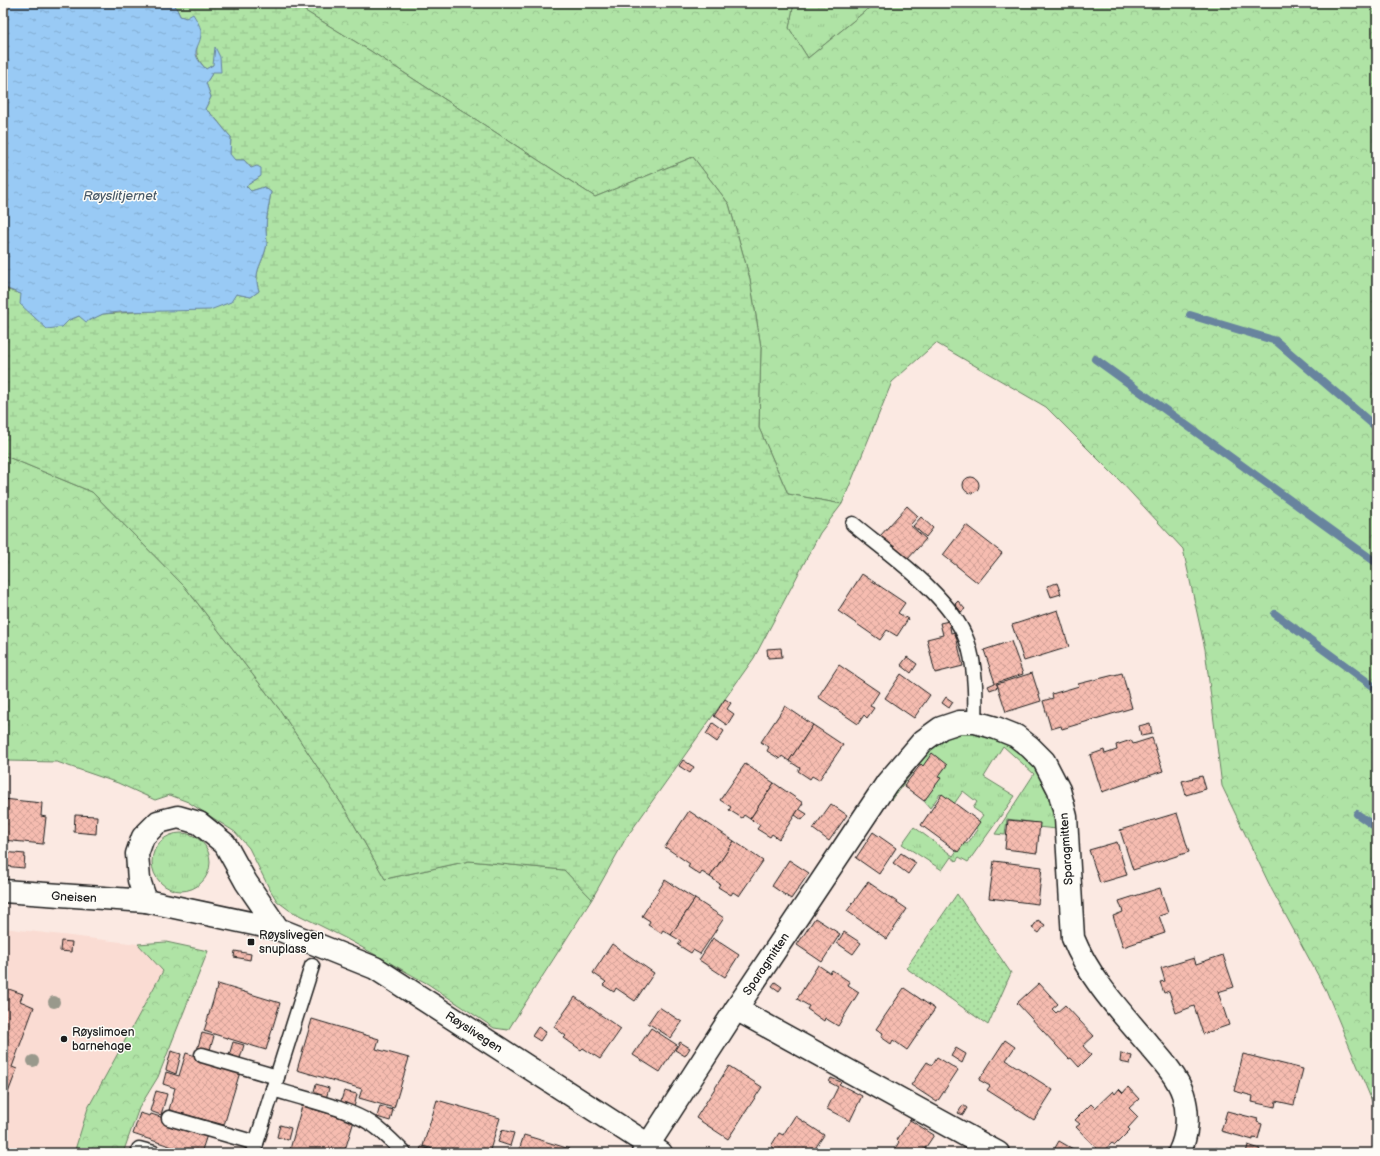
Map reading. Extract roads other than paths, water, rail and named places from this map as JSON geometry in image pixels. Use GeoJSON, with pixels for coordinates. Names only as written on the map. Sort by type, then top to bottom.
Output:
{"type":"FeatureCollection","features":[{"type":"Feature","properties":{"kind":"street","name":"Sparagmitten"},"geometry":{"type":"LineString","coordinates":[[650,1150],[736,1009],[887,784],[923,741],[941,728],[959,722],[975,722],[1016,736],[1030,747],[1044,761],[1059,790],[1066,817],[1073,938],[1080,955],[1092,975],[1160,1058],[1183,1093],[1188,1116],[1183,1146],[1179,1153]]}},
{"type":"Feature","properties":{"kind":"street"},"geometry":{"type":"LineString","coordinates":[[146,901],[139,880],[137,854],[142,837],[158,822],[178,817],[199,823],[225,844],[246,882],[278,929]]}},
{"type":"Feature","properties":{"kind":"street","name":"Gneisen"},"geometry":{"type":"LineString","coordinates":[[3,892],[146,901]]}},
{"type":"Feature","properties":{"kind":"street","name":"Røyslivegen"},"geometry":{"type":"LineString","coordinates":[[146,901],[278,929],[375,968],[650,1150]]}},
{"type":"Feature","properties":{"kind":"street","name":"Sparagmitten"},"geometry":{"type":"LineString","coordinates":[[736,1009],[998,1153]]}},
{"type":"Feature","properties":{"kind":"lane"},"geometry":{"type":"LineString","coordinates":[[853,524],[924,583],[956,618],[967,641],[974,673],[976,698],[975,722]]}},
{"type":"Feature","properties":{"kind":"lane"},"geometry":{"type":"LineString","coordinates":[[169,1118],[255,1148],[312,966]]}},
{"type":"Feature","properties":{"kind":"lane"},"geometry":{"type":"LineString","coordinates":[[202,1055],[352,1114],[371,1124],[385,1134],[404,1153]]}},
{"type":"Feature","properties":{"kind":"lane"},"geometry":{"type":"LineString","coordinates":[[139,1149],[154,1153]]}},
{"type":"Feature","properties":{"kind":"water","name":"Røyslitjernet"},"geometry":{"type":"Polygon","coordinates":[[[3,3],[174,3],[180,16],[186,18],[193,14],[201,31],[201,37],[196,49],[197,57],[200,62],[206,69],[213,65],[215,47],[220,57],[221,72],[213,72],[206,83],[211,97],[205,109],[231,137],[230,154],[235,160],[244,160],[251,168],[257,166],[261,168],[261,176],[246,186],[251,191],[264,187],[271,192],[266,225],[266,250],[257,277],[259,291],[251,297],[236,294],[231,302],[210,310],[120,312],[103,314],[86,322],[79,316],[69,320],[62,327],[47,329],[20,304],[21,294],[5,288],[3,281],[3,3]]]}},
{"type":"Feature","properties":{"kind":"waterway"},"geometry":{"type":"LineString","coordinates":[[1190,315],[1276,341],[1377,428]]}},
{"type":"Feature","properties":{"kind":"waterway"},"geometry":{"type":"LineString","coordinates":[[1095,359],[1377,563]]}},
{"type":"Feature","properties":{"kind":"waterway"},"geometry":{"type":"LineString","coordinates":[[1275,614],[1377,689]]}},
{"type":"Feature","properties":{"kind":"waterway"},"geometry":{"type":"LineString","coordinates":[[1357,814],[1377,828]]}},
{"type":"Feature","properties":{"kind":"place","name":"Røyslivegen snuplass"},"geometry":{"type":"Point","coordinates":[251,942]}},
{"type":"Feature","properties":{"kind":"place","name":"Røyslimoen barnehage"},"geometry":{"type":"Point","coordinates":[64,1039]}}]}
